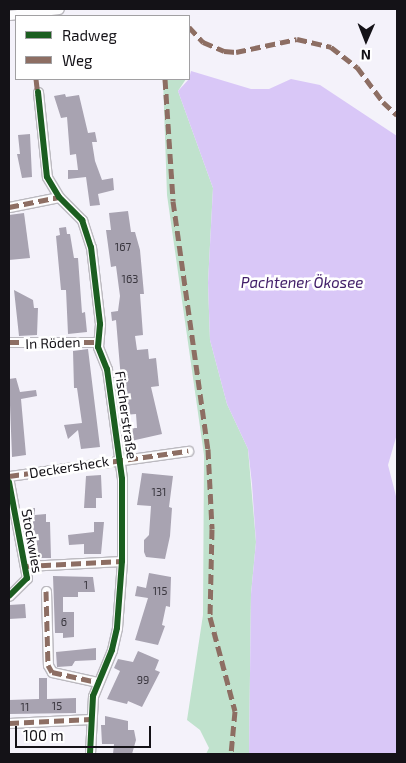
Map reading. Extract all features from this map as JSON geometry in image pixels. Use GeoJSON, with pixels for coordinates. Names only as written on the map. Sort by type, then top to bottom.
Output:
{"type":"FeatureCollection","features":[{"type":"Feature","properties":{"kind":"street"},"geometry":{"type":"LineString","coordinates":[[9,15],[59,9]]}},
{"type":"Feature","properties":{"kind":"street","name":"Fischerstraße"},"geometry":{"type":"LineString","coordinates":[[38,92],[48,176],[59,197],[74,209],[88,234],[100,324],[98,342],[107,369],[120,459],[122,561],[117,628],[112,650],[97,682],[91,719],[90,754]]}},
{"type":"Feature","properties":{"kind":"street"},"geometry":{"type":"LineString","coordinates":[[9,207],[59,197]]}},
{"type":"Feature","properties":{"kind":"street","name":"In Röden"},"geometry":{"type":"LineString","coordinates":[[9,343],[98,342]]}},
{"type":"Feature","properties":{"kind":"street","name":"Deckersheck"},"geometry":{"type":"LineString","coordinates":[[9,476],[188,450]]}},
{"type":"Feature","properties":{"kind":"street","name":"Stockwies"},"geometry":{"type":"LineString","coordinates":[[9,482],[26,566],[26,582],[9,596]]}},
{"type":"Feature","properties":{"kind":"street"},"geometry":{"type":"LineString","coordinates":[[26,566],[122,561]]}},
{"type":"Feature","properties":{"kind":"street"},"geometry":{"type":"LineString","coordinates":[[46,590],[48,665],[52,672],[97,682]]}},
{"type":"Feature","properties":{"kind":"street"},"geometry":{"type":"LineString","coordinates":[[9,723],[91,719]]}},
{"type":"Feature","properties":{"kind":"green space"},"geometry":{"type":"Polygon","coordinates":[[[163,80],[185,80],[178,91],[213,188],[208,283],[210,340],[227,404],[248,449],[256,542],[251,594],[249,754],[206,754],[209,748],[200,730],[187,720],[203,615],[204,455],[167,195],[163,80]]]}},
{"type":"Feature","properties":{"kind":"water","name":"Pachtener Ökosee"},"geometry":{"type":"Polygon","coordinates":[[[191,71],[251,89],[269,89],[291,79],[320,85],[397,136],[397,434],[388,465],[397,500],[397,754],[249,754],[251,594],[256,542],[252,484],[248,449],[227,404],[210,340],[208,283],[213,188],[178,91],[190,80],[191,71]]]}},
{"type":"Feature","properties":{"kind":"building"},"geometry":{"type":"Polygon","coordinates":[[[65,94],[66,97],[79,95],[88,133],[95,132],[97,142],[92,142],[95,161],[102,180],[113,178],[114,190],[98,194],[100,205],[90,206],[86,177],[68,179],[68,170],[78,170],[76,154],[70,155],[67,117],[61,118],[54,96],[65,94]]]}},
{"type":"Feature","properties":{"kind":"building"},"geometry":{"type":"Polygon","coordinates":[[[30,134],[32,177],[22,178],[17,154],[20,154],[18,135],[30,134]]]}},
{"type":"Feature","properties":{"kind":"building"},"geometry":{"type":"Polygon","coordinates":[[[128,211],[131,232],[135,232],[140,250],[144,294],[140,294],[143,335],[135,336],[137,350],[148,349],[149,359],[156,358],[159,386],[151,387],[162,434],[131,441],[129,428],[137,428],[136,414],[124,415],[116,320],[112,321],[111,312],[118,311],[120,296],[116,266],[111,267],[106,230],[111,230],[109,213],[128,211]]]}},
{"type":"Feature","properties":{"kind":"building"},"geometry":{"type":"Polygon","coordinates":[[[24,213],[30,258],[9,260],[9,215],[24,213]]]}},
{"type":"Feature","properties":{"kind":"building"},"geometry":{"type":"Polygon","coordinates":[[[66,227],[67,234],[70,234],[74,258],[78,258],[82,313],[85,312],[87,332],[68,334],[66,290],[61,290],[56,236],[60,235],[59,228],[66,227]]]}},
{"type":"Feature","properties":{"kind":"building"},"geometry":{"type":"Polygon","coordinates":[[[14,290],[33,300],[34,308],[38,308],[37,335],[19,336],[14,290]]]}},
{"type":"Feature","properties":{"kind":"building"},"geometry":{"type":"Polygon","coordinates":[[[88,349],[100,447],[81,449],[78,430],[68,439],[64,425],[82,423],[77,388],[74,388],[73,351],[88,349]]]}},
{"type":"Feature","properties":{"kind":"building"},"geometry":{"type":"Polygon","coordinates":[[[16,378],[20,392],[36,390],[37,396],[21,399],[26,455],[12,457],[9,379],[16,378]]]}},
{"type":"Feature","properties":{"kind":"building"},"geometry":{"type":"Polygon","coordinates":[[[142,473],[173,476],[169,507],[172,508],[170,536],[165,559],[146,557],[144,552],[144,540],[149,535],[151,506],[137,505],[142,473]]]}},
{"type":"Feature","properties":{"kind":"building"},"geometry":{"type":"Polygon","coordinates":[[[101,475],[102,498],[96,498],[96,508],[84,508],[86,476],[101,475]]]}},
{"type":"Feature","properties":{"kind":"building"},"geometry":{"type":"Polygon","coordinates":[[[35,508],[35,515],[46,514],[46,522],[50,522],[51,558],[33,558],[32,531],[26,531],[24,516],[26,509],[35,508]]]}},
{"type":"Feature","properties":{"kind":"building"},"geometry":{"type":"Polygon","coordinates":[[[94,522],[104,522],[101,554],[84,554],[84,544],[69,545],[68,535],[94,532],[94,522]]]}},
{"type":"Feature","properties":{"kind":"building"},"geometry":{"type":"Polygon","coordinates":[[[149,573],[171,577],[170,607],[166,606],[162,625],[165,626],[158,645],[135,640],[148,598],[135,596],[137,586],[146,588],[149,573]]]}},
{"type":"Feature","properties":{"kind":"building"},"geometry":{"type":"Polygon","coordinates":[[[53,576],[93,577],[95,592],[78,592],[78,597],[63,597],[63,612],[74,612],[74,637],[63,638],[63,633],[55,633],[53,576]]]}},
{"type":"Feature","properties":{"kind":"building"},"geometry":{"type":"Polygon","coordinates":[[[25,604],[26,618],[9,619],[9,605],[25,604]]]}},
{"type":"Feature","properties":{"kind":"building"},"geometry":{"type":"Polygon","coordinates":[[[96,648],[96,660],[75,661],[72,666],[57,667],[56,652],[96,648]]]}},
{"type":"Feature","properties":{"kind":"building"},"geometry":{"type":"Polygon","coordinates":[[[138,651],[159,660],[155,670],[160,672],[142,707],[128,701],[127,704],[107,699],[120,671],[114,668],[118,659],[133,662],[138,651]]]}},
{"type":"Feature","properties":{"kind":"building"},"geometry":{"type":"Polygon","coordinates":[[[39,678],[47,678],[47,699],[76,698],[76,713],[9,714],[9,700],[39,699],[39,678]]]}},
{"type":"Feature","properties":{"kind":"building"},"geometry":{"type":"Polygon","coordinates":[[[105,716],[128,721],[128,730],[134,730],[136,740],[132,754],[113,754],[114,744],[102,744],[101,725],[105,725],[105,716]]]}},
{"type":"Feature","properties":{"kind":"marked path"},"geometry":{"type":"LineString","coordinates":[[190,28],[203,42],[224,51],[236,52],[297,39],[331,47],[357,67],[383,102],[397,115]]}},
{"type":"Feature","properties":{"kind":"marked path"},"geometry":{"type":"LineString","coordinates":[[36,80],[38,95]]}},
{"type":"Feature","properties":{"kind":"marked path"},"geometry":{"type":"LineString","coordinates":[[165,80],[173,201],[208,449],[212,529],[210,617],[235,711],[231,754]]}},
{"type":"Feature","properties":{"kind":"marked path"},"geometry":{"type":"LineString","coordinates":[[9,207],[59,197]]}},
{"type":"Feature","properties":{"kind":"marked path"},"geometry":{"type":"LineString","coordinates":[[9,342],[98,342]]}},
{"type":"Feature","properties":{"kind":"marked path"},"geometry":{"type":"LineString","coordinates":[[9,476],[188,451]]}},
{"type":"Feature","properties":{"kind":"marked path"},"geometry":{"type":"LineString","coordinates":[[26,566],[122,561]]}},
{"type":"Feature","properties":{"kind":"marked path"},"geometry":{"type":"LineString","coordinates":[[46,591],[48,665],[52,672],[97,682]]}},
{"type":"Feature","properties":{"kind":"marked path"},"geometry":{"type":"LineString","coordinates":[[9,723],[91,719]]}},
{"type":"Feature","properties":{"kind":"cycle path"},"geometry":{"type":"LineString","coordinates":[[38,92],[47,177],[59,197],[82,220],[91,247],[100,324],[98,347],[107,369],[122,479],[122,561],[117,628],[112,650],[93,696],[90,754]]}},
{"type":"Feature","properties":{"kind":"cycle path"},"geometry":{"type":"LineString","coordinates":[[9,482],[27,578],[9,596]]}}]}
